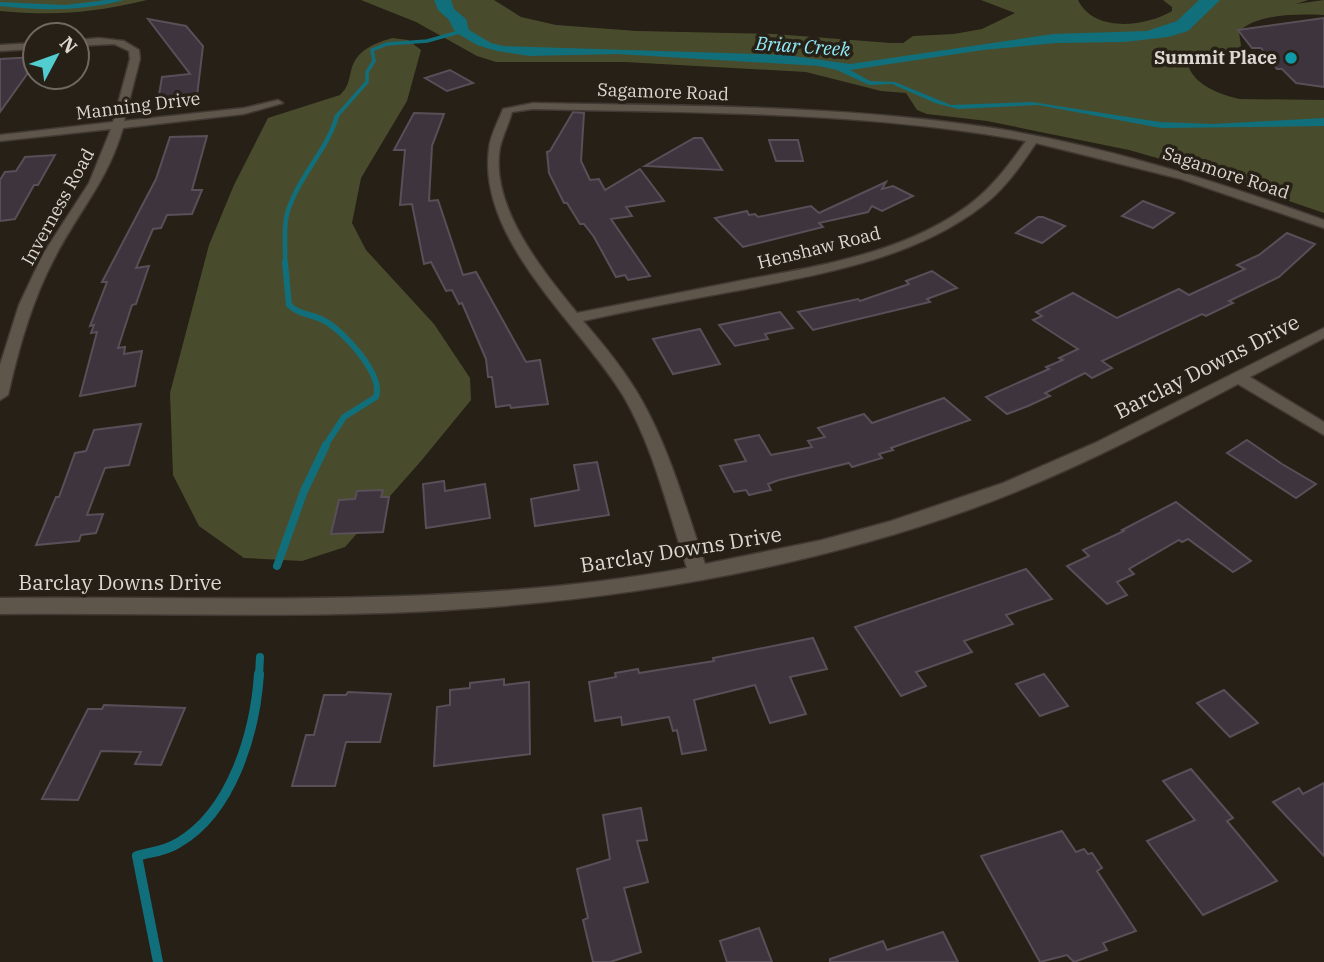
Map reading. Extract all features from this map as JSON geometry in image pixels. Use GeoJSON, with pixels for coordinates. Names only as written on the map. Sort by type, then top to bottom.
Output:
{"type":"FeatureCollection","features":[{"type":"Feature","properties":{"kind":"street","name":"Inverness Road"},"geometry":{"type":"LineString","coordinates":[[0,395],[18,326],[30,293],[52,250],[96,181],[117,126],[135,52],[117,42],[91,43]]}},
{"type":"Feature","properties":{"kind":"street"},"geometry":{"type":"LineString","coordinates":[[0,48],[21,47]]}},
{"type":"Feature","properties":{"kind":"street","name":"Manning Drive"},"geometry":{"type":"LineString","coordinates":[[0,138],[244,111],[278,103]]}},
{"type":"Feature","properties":{"kind":"street","name":"Sagamore Road"},"geometry":{"type":"LineString","coordinates":[[698,573],[659,458],[634,400],[523,251],[501,205],[496,181],[495,153],[505,115],[511,107],[847,115],[951,125],[1033,139],[1162,170],[1241,194],[1324,224]]}},
{"type":"Feature","properties":{"kind":"street","name":"Henshaw Road"},"geometry":{"type":"LineString","coordinates":[[575,318],[821,269],[893,248],[940,228],[989,196],[1015,169],[1033,139]]}},
{"type":"Feature","properties":{"kind":"street","name":"Barclay Downs Drive"},"geometry":{"type":"LineString","coordinates":[[0,606],[419,603],[545,594],[698,573],[815,550],[985,497],[1069,463],[1324,332]]}},
{"type":"Feature","properties":{"kind":"street"},"geometry":{"type":"LineString","coordinates":[[1236,376],[1324,429]]}},
{"type":"Feature","properties":{"kind":"green space"},"geometry":{"type":"Polygon","coordinates":[[[0,0],[147,0],[91,11],[39,13],[0,11],[0,0]]]}},
{"type":"Feature","properties":{"kind":"green space"},"geometry":{"type":"Polygon","coordinates":[[[361,0],[494,0],[521,17],[556,25],[637,31],[774,34],[903,43],[913,36],[954,34],[982,29],[1015,13],[981,0],[1078,0],[1086,11],[1096,18],[1121,24],[1148,21],[1172,11],[1172,7],[1163,0],[1308,0],[1296,4],[1324,0],[1324,15],[1279,16],[1256,21],[1239,32],[1241,46],[1189,68],[1204,85],[1240,99],[1324,100],[1324,213],[1196,169],[1129,150],[987,121],[927,114],[917,110],[906,93],[881,91],[806,72],[625,62],[496,62],[477,56],[416,22],[361,0]]]}},
{"type":"Feature","properties":{"kind":"green space"},"geometry":{"type":"Polygon","coordinates":[[[392,38],[408,40],[421,50],[407,101],[361,178],[352,223],[366,250],[434,324],[470,378],[471,400],[345,547],[302,561],[244,558],[199,526],[173,475],[170,393],[209,245],[234,185],[268,118],[340,95],[347,86],[353,64],[361,53],[392,38]]]}},
{"type":"Feature","properties":{"kind":"water"},"geometry":{"type":"Polygon","coordinates":[[[124,0],[62,9],[0,6],[0,2],[65,5],[124,0]]]}},
{"type":"Feature","properties":{"kind":"water"},"geometry":{"type":"Polygon","coordinates":[[[434,0],[451,0],[454,9],[466,19],[469,30],[491,43],[503,46],[786,55],[850,64],[1053,34],[1147,31],[1177,21],[1199,0],[1220,0],[1188,31],[1168,37],[983,50],[850,70],[870,81],[895,82],[951,105],[1032,102],[1160,122],[1213,124],[1324,118],[1324,126],[1161,128],[1038,105],[958,109],[935,103],[892,84],[869,85],[837,70],[819,66],[617,54],[530,56],[477,45],[455,32],[449,20],[438,10],[434,0]]]}},
{"type":"Feature","properties":{"kind":"building","name":"Summit Place"},"geometry":{"type":"Polygon","coordinates":[[[1324,18],[1324,87],[1296,83],[1282,69],[1277,69],[1261,48],[1252,48],[1238,30],[1324,18]]]}},
{"type":"Feature","properties":{"kind":"building"},"geometry":{"type":"Polygon","coordinates":[[[148,19],[186,26],[203,46],[197,96],[158,101],[162,77],[190,74],[148,19]]]}},
{"type":"Feature","properties":{"kind":"building"},"geometry":{"type":"Polygon","coordinates":[[[21,58],[21,83],[0,112],[0,59],[21,58]]]}},
{"type":"Feature","properties":{"kind":"building"},"geometry":{"type":"Polygon","coordinates":[[[450,70],[473,83],[447,91],[425,78],[450,70]]]}},
{"type":"Feature","properties":{"kind":"building"},"geometry":{"type":"Polygon","coordinates":[[[573,112],[584,113],[581,161],[590,180],[599,179],[605,190],[640,169],[664,201],[626,207],[632,216],[611,219],[650,276],[628,280],[625,275],[616,277],[594,237],[584,224],[580,224],[567,203],[564,203],[549,173],[547,152],[573,112]]]}},
{"type":"Feature","properties":{"kind":"building"},"geometry":{"type":"Polygon","coordinates":[[[414,113],[444,114],[432,146],[429,201],[438,200],[463,275],[476,272],[526,362],[540,360],[548,404],[496,407],[492,377],[488,377],[486,359],[462,303],[459,304],[452,290],[446,291],[431,262],[424,264],[412,204],[400,205],[405,150],[394,150],[414,113]]]}},
{"type":"Feature","properties":{"kind":"building"},"geometry":{"type":"Polygon","coordinates":[[[207,136],[192,190],[202,190],[192,214],[167,215],[161,228],[153,229],[136,268],[149,266],[136,304],[132,305],[118,348],[125,347],[124,354],[142,351],[135,386],[80,396],[97,332],[91,333],[94,325],[90,326],[107,282],[102,282],[156,179],[170,137],[207,136]]]}},
{"type":"Feature","properties":{"kind":"building"},"geometry":{"type":"Polygon","coordinates":[[[694,138],[702,138],[722,170],[645,166],[694,138]]]}},
{"type":"Feature","properties":{"kind":"building"},"geometry":{"type":"Polygon","coordinates":[[[769,140],[798,140],[803,161],[776,161],[769,140]]]}},
{"type":"Feature","properties":{"kind":"building"},"geometry":{"type":"Polygon","coordinates":[[[55,155],[15,219],[0,221],[0,180],[5,172],[16,171],[25,157],[55,155]]]}},
{"type":"Feature","properties":{"kind":"building"},"geometry":{"type":"Polygon","coordinates":[[[886,182],[882,189],[893,186],[913,196],[882,211],[872,206],[868,212],[819,223],[823,227],[743,247],[715,218],[747,211],[749,215],[755,214],[758,217],[811,206],[819,213],[886,182]]]}},
{"type":"Feature","properties":{"kind":"building"},"geometry":{"type":"Polygon","coordinates":[[[1143,201],[1174,213],[1153,228],[1122,216],[1143,201]]]}},
{"type":"Feature","properties":{"kind":"building"},"geometry":{"type":"Polygon","coordinates":[[[1038,217],[1065,226],[1042,243],[1016,233],[1038,217]]]}},
{"type":"Feature","properties":{"kind":"building"},"geometry":{"type":"Polygon","coordinates":[[[1287,233],[1315,244],[1279,277],[1229,301],[1233,303],[1206,316],[1202,314],[1102,361],[1112,368],[1092,378],[1085,373],[1045,393],[1050,396],[1007,414],[986,397],[1049,369],[1046,367],[1063,360],[1059,358],[1078,349],[1033,320],[1042,316],[1036,312],[1073,293],[1117,318],[1179,289],[1189,295],[1245,269],[1237,265],[1259,255],[1287,233]]]}},
{"type":"Feature","properties":{"kind":"building"},"geometry":{"type":"Polygon","coordinates":[[[932,271],[957,288],[927,299],[930,302],[813,330],[798,312],[858,299],[860,301],[909,284],[906,281],[932,271]]]}},
{"type":"Feature","properties":{"kind":"building"},"geometry":{"type":"Polygon","coordinates":[[[780,312],[793,328],[765,334],[768,339],[735,346],[719,325],[780,312]]]}},
{"type":"Feature","properties":{"kind":"building"},"geometry":{"type":"Polygon","coordinates":[[[700,329],[720,364],[673,374],[653,339],[700,329]]]}},
{"type":"Feature","properties":{"kind":"building"},"geometry":{"type":"Polygon","coordinates":[[[944,398],[970,420],[891,448],[893,450],[879,454],[882,458],[852,467],[849,463],[779,480],[768,484],[771,490],[749,495],[746,490],[734,492],[720,466],[746,461],[735,440],[759,435],[771,455],[812,447],[808,441],[825,437],[818,428],[864,414],[872,423],[944,398]]]}},
{"type":"Feature","properties":{"kind":"building"},"geometry":{"type":"Polygon","coordinates":[[[141,424],[129,465],[105,468],[87,515],[103,514],[96,533],[81,535],[79,541],[36,545],[56,497],[59,497],[75,453],[86,451],[94,430],[141,424]]]}},
{"type":"Feature","properties":{"kind":"building"},"geometry":{"type":"Polygon","coordinates":[[[1247,440],[1316,484],[1296,498],[1227,453],[1247,440]]]}},
{"type":"Feature","properties":{"kind":"building"},"geometry":{"type":"Polygon","coordinates":[[[597,462],[609,515],[535,526],[531,499],[579,490],[574,465],[597,462]]]}},
{"type":"Feature","properties":{"kind":"building"},"geometry":{"type":"Polygon","coordinates":[[[444,481],[445,491],[485,484],[490,518],[426,528],[423,484],[444,481]]]}},
{"type":"Feature","properties":{"kind":"building"},"geometry":{"type":"Polygon","coordinates":[[[383,490],[381,497],[389,497],[383,532],[331,534],[339,500],[355,499],[357,491],[383,490]]]}},
{"type":"Feature","properties":{"kind":"building"},"geometry":{"type":"Polygon","coordinates":[[[1176,502],[1251,561],[1233,572],[1188,539],[1182,542],[1179,540],[1129,569],[1134,574],[1117,582],[1127,595],[1107,604],[1067,566],[1089,556],[1083,550],[1176,502]]]}},
{"type":"Feature","properties":{"kind":"building"},"geometry":{"type":"Polygon","coordinates":[[[1026,569],[1052,599],[1006,615],[1013,624],[964,641],[972,652],[916,672],[926,686],[901,696],[855,627],[1026,569]]]}},
{"type":"Feature","properties":{"kind":"building"},"geometry":{"type":"Polygon","coordinates":[[[813,638],[827,669],[790,677],[806,714],[770,723],[755,685],[694,700],[706,750],[682,754],[677,730],[673,731],[669,717],[622,725],[621,717],[595,721],[589,682],[616,677],[615,673],[638,669],[639,673],[714,661],[713,658],[813,638]]]}},
{"type":"Feature","properties":{"kind":"building"},"geometry":{"type":"Polygon","coordinates":[[[1044,674],[1068,706],[1040,716],[1016,684],[1044,674]]]}},
{"type":"Feature","properties":{"kind":"building"},"geometry":{"type":"Polygon","coordinates":[[[504,679],[504,685],[529,682],[530,754],[434,766],[437,707],[450,705],[450,690],[470,688],[470,683],[504,679]]]}},
{"type":"Feature","properties":{"kind":"building"},"geometry":{"type":"Polygon","coordinates":[[[1224,690],[1258,723],[1230,737],[1197,703],[1224,690]]]}},
{"type":"Feature","properties":{"kind":"building"},"geometry":{"type":"Polygon","coordinates":[[[348,692],[391,694],[380,742],[346,742],[335,786],[292,786],[306,735],[314,735],[324,695],[346,695],[348,692]]]}},
{"type":"Feature","properties":{"kind":"building"},"geometry":{"type":"Polygon","coordinates":[[[104,705],[185,708],[161,765],[135,764],[141,752],[101,751],[78,800],[42,799],[88,709],[102,709],[104,705]]]}},
{"type":"Feature","properties":{"kind":"building"},"geometry":{"type":"Polygon","coordinates":[[[1191,769],[1233,818],[1227,821],[1277,881],[1203,915],[1147,841],[1195,820],[1163,781],[1191,769]]]}},
{"type":"Feature","properties":{"kind":"building"},"geometry":{"type":"Polygon","coordinates":[[[1324,783],[1324,856],[1273,802],[1299,788],[1303,794],[1324,783]]]}},
{"type":"Feature","properties":{"kind":"building"},"geometry":{"type":"Polygon","coordinates":[[[641,808],[647,840],[637,841],[648,882],[624,888],[641,952],[610,962],[593,962],[583,920],[588,918],[577,869],[610,859],[603,815],[641,808]]]}},
{"type":"Feature","properties":{"kind":"building"},"geometry":{"type":"Polygon","coordinates":[[[1062,831],[1076,852],[1084,849],[1088,854],[1092,853],[1102,868],[1097,871],[1136,931],[1103,943],[1107,950],[1074,962],[1067,955],[1040,962],[981,856],[1062,831]]]}},
{"type":"Feature","properties":{"kind":"building"},"geometry":{"type":"Polygon","coordinates":[[[759,928],[772,962],[727,962],[720,941],[759,928]]]}},
{"type":"Feature","properties":{"kind":"building"},"geometry":{"type":"Polygon","coordinates":[[[943,932],[958,962],[830,962],[830,959],[883,941],[887,950],[943,932]]]}},
{"type":"Feature","properties":{"kind":"waterway"},"geometry":{"type":"LineString","coordinates":[[336,117],[367,82],[367,72],[374,61],[372,50],[387,44],[427,41],[463,31]]}},
{"type":"Feature","properties":{"kind":"waterway"},"geometry":{"type":"LineString","coordinates":[[285,262],[287,214],[337,116]]}},
{"type":"Feature","properties":{"kind":"waterway"},"geometry":{"type":"LineString","coordinates":[[285,262],[289,305],[297,311],[323,320],[341,333],[368,366],[377,388],[376,397],[344,417],[325,446]]}},
{"type":"Feature","properties":{"kind":"waterway"},"geometry":{"type":"LineString","coordinates":[[277,566],[304,491],[326,445]]}},
{"type":"Feature","properties":{"kind":"waterway"},"geometry":{"type":"LineString","coordinates":[[259,676],[260,657]]}},
{"type":"Feature","properties":{"kind":"waterway"},"geometry":{"type":"LineString","coordinates":[[158,962],[137,856],[173,846],[197,829],[213,812],[237,769],[246,745],[257,697],[259,674]]}},
{"type":"Feature","properties":{"kind":"place","name":"Summit Place"},"geometry":{"type":"Point","coordinates":[1291,58]}},
{"type":"Feature","properties":{"kind":"water label","name":"Briar Creek"},"geometry":{"type":"Point","coordinates":[803,46]}}]}
